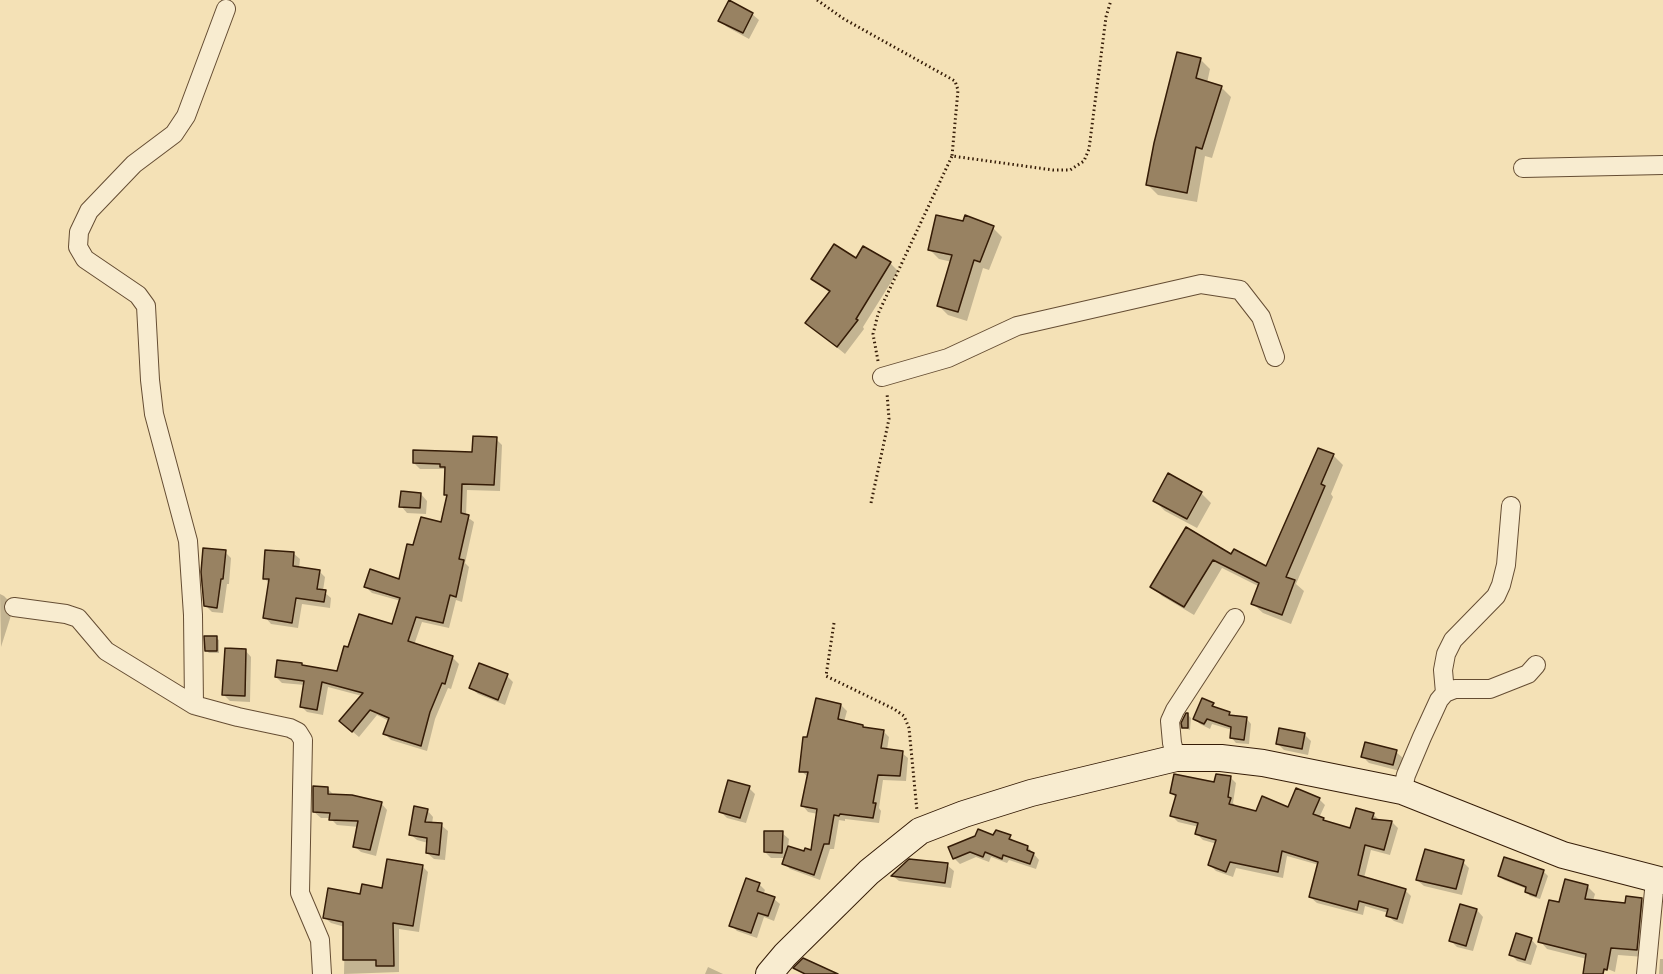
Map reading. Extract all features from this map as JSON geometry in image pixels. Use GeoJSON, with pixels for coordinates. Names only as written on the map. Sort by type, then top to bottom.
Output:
{"type":"FeatureCollection","features":[{"type":"Feature","properties":{"kind":"street"},"geometry":{"type":"LineString","coordinates":[[194,705],[193,615],[188,541],[154,414],[146,306],[138,295],[85,259],[78,247],[79,232],[89,211],[134,164],[174,134],[186,116],[226,9]]}},
{"type":"Feature","properties":{"kind":"street"},"geometry":{"type":"LineString","coordinates":[[1522,168],[1663,165]]}},
{"type":"Feature","properties":{"kind":"street"},"geometry":{"type":"LineString","coordinates":[[882,377],[948,358],[1017,326],[1201,284],[1240,290],[1261,316],[1275,357]]}},
{"type":"Feature","properties":{"kind":"street"},"geometry":{"type":"LineString","coordinates":[[1445,693],[1443,670],[1446,654],[1453,640],[1496,596],[1501,585],[1506,565],[1511,506]]}},
{"type":"Feature","properties":{"kind":"street"},"geometry":{"type":"LineString","coordinates":[[14,607],[66,614],[78,618],[106,651],[194,705],[290,728],[298,732],[303,740],[300,893],[320,940],[322,974]]}},
{"type":"Feature","properties":{"kind":"street"},"geometry":{"type":"LineString","coordinates":[[1174,750],[1170,722],[1179,701],[1235,618]]}},
{"type":"Feature","properties":{"kind":"street"},"geometry":{"type":"LineString","coordinates":[[1404,783],[1422,737],[1439,700],[1445,693],[1455,689],[1490,689],[1528,674],[1536,665]]}},
{"type":"Feature","properties":{"kind":"street"},"geometry":{"type":"LineString","coordinates":[[769,974],[785,954],[869,872],[920,831],[964,814],[1174,750],[1404,783],[1563,855],[1659,880],[1646,974]]}},
{"type":"Feature","properties":{"kind":"path"},"geometry":{"type":"LineString","coordinates":[[817,0],[844,19],[955,81],[958,90],[952,156],[878,314],[873,334],[882,377],[889,397],[890,419],[871,503]]}},
{"type":"Feature","properties":{"kind":"path"},"geometry":{"type":"LineString","coordinates":[[952,156],[1053,170],[1070,170],[1084,161],[1089,148],[1106,17],[1111,0]]}},
{"type":"Feature","properties":{"kind":"path"},"geometry":{"type":"LineString","coordinates":[[834,623],[826,676],[894,709],[904,716],[909,728],[920,831]]}},
{"type":"Feature","properties":{"kind":"building"},"geometry":{"type":"Polygon","coordinates":[[[729,0],[753,13],[743,33],[718,21],[729,0]]]}},
{"type":"Feature","properties":{"kind":"building"},"geometry":{"type":"Polygon","coordinates":[[[1177,52],[1201,58],[1196,78],[1222,86],[1202,149],[1196,147],[1187,193],[1146,185],[1177,52]]]}},
{"type":"Feature","properties":{"kind":"building"},"geometry":{"type":"Polygon","coordinates":[[[936,215],[963,221],[965,215],[994,226],[980,262],[974,260],[958,312],[937,306],[952,255],[928,250],[936,215]]]}},
{"type":"Feature","properties":{"kind":"building"},"geometry":{"type":"Polygon","coordinates":[[[834,244],[856,258],[863,246],[891,262],[856,319],[858,320],[837,347],[805,323],[830,291],[811,279],[834,244]]]}},
{"type":"Feature","properties":{"kind":"building"},"geometry":{"type":"Polygon","coordinates":[[[473,436],[497,437],[494,485],[462,484],[461,513],[469,515],[459,559],[464,560],[456,597],[450,595],[443,623],[416,617],[408,641],[453,656],[445,684],[442,683],[430,712],[421,746],[383,734],[389,718],[370,710],[352,732],[339,721],[363,693],[322,682],[317,710],[300,707],[304,681],[275,677],[277,660],[337,671],[344,646],[348,647],[359,614],[392,624],[400,598],[364,587],[370,569],[399,579],[407,544],[413,545],[421,517],[441,522],[447,495],[444,495],[445,467],[440,467],[440,464],[413,463],[413,450],[472,452],[473,436]]]}},
{"type":"Feature","properties":{"kind":"building"},"geometry":{"type":"Polygon","coordinates":[[[1318,448],[1334,454],[1321,484],[1325,486],[1286,577],[1295,580],[1282,615],[1251,604],[1259,583],[1213,560],[1184,607],[1150,587],[1186,527],[1231,554],[1234,549],[1266,566],[1318,448]]]}},
{"type":"Feature","properties":{"kind":"building"},"geometry":{"type":"Polygon","coordinates":[[[1168,473],[1202,492],[1187,519],[1153,501],[1168,473]]]}},
{"type":"Feature","properties":{"kind":"building"},"geometry":{"type":"Polygon","coordinates":[[[401,491],[421,493],[420,508],[399,507],[401,491]]]}},
{"type":"Feature","properties":{"kind":"building"},"geometry":{"type":"Polygon","coordinates":[[[203,548],[226,550],[217,608],[204,606],[201,572],[203,548]]]}},
{"type":"Feature","properties":{"kind":"building"},"geometry":{"type":"Polygon","coordinates":[[[265,550],[294,552],[293,566],[320,570],[317,589],[326,590],[324,602],[296,598],[292,623],[263,618],[269,579],[263,579],[265,550]]]}},
{"type":"Feature","properties":{"kind":"building"},"geometry":{"type":"Polygon","coordinates":[[[204,636],[217,636],[217,651],[205,651],[204,636]]]}},
{"type":"Feature","properties":{"kind":"building"},"geometry":{"type":"Polygon","coordinates":[[[225,648],[246,649],[245,696],[222,695],[225,648]]]}},
{"type":"Feature","properties":{"kind":"building"},"geometry":{"type":"Polygon","coordinates":[[[479,663],[508,674],[498,700],[469,688],[479,663]]]}},
{"type":"Feature","properties":{"kind":"building"},"geometry":{"type":"Polygon","coordinates":[[[816,698],[841,704],[838,719],[863,725],[863,727],[884,730],[881,748],[903,751],[900,776],[878,775],[873,818],[834,815],[829,844],[824,844],[814,875],[782,864],[788,846],[804,851],[805,848],[811,850],[817,809],[801,806],[808,772],[799,772],[803,737],[807,737],[816,698]]]}},
{"type":"Feature","properties":{"kind":"building"},"geometry":{"type":"Polygon","coordinates":[[[1202,698],[1214,703],[1212,706],[1230,712],[1229,715],[1247,717],[1244,740],[1230,738],[1231,727],[1207,719],[1204,724],[1193,719],[1202,698]]]}},
{"type":"Feature","properties":{"kind":"building"},"geometry":{"type":"Polygon","coordinates":[[[1188,713],[1188,728],[1182,728],[1181,723],[1188,713]]]}},
{"type":"Feature","properties":{"kind":"building"},"geometry":{"type":"Polygon","coordinates":[[[1279,728],[1305,733],[1302,749],[1276,744],[1279,728]]]}},
{"type":"Feature","properties":{"kind":"building"},"geometry":{"type":"Polygon","coordinates":[[[1365,742],[1397,750],[1393,765],[1361,757],[1365,742]]]}},
{"type":"Feature","properties":{"kind":"building"},"geometry":{"type":"Polygon","coordinates":[[[1174,774],[1214,782],[1216,774],[1231,776],[1229,804],[1256,811],[1262,796],[1288,807],[1296,788],[1320,798],[1313,814],[1324,818],[1323,820],[1350,828],[1356,808],[1374,813],[1372,819],[1392,821],[1384,850],[1365,845],[1358,875],[1406,889],[1397,919],[1386,916],[1388,909],[1359,901],[1357,910],[1309,897],[1318,862],[1282,851],[1278,872],[1230,862],[1226,872],[1208,865],[1216,840],[1195,834],[1198,823],[1170,816],[1176,795],[1170,793],[1174,774]]]}},
{"type":"Feature","properties":{"kind":"building"},"geometry":{"type":"Polygon","coordinates":[[[728,780],[750,786],[740,818],[719,812],[728,780]]]}},
{"type":"Feature","properties":{"kind":"building"},"geometry":{"type":"Polygon","coordinates":[[[313,786],[328,787],[328,794],[352,795],[382,802],[370,850],[353,847],[358,821],[329,820],[330,813],[313,812],[313,786]]]}},
{"type":"Feature","properties":{"kind":"building"},"geometry":{"type":"Polygon","coordinates":[[[414,806],[428,809],[425,822],[442,823],[439,855],[426,853],[427,838],[409,835],[414,806]]]}},
{"type":"Feature","properties":{"kind":"building"},"geometry":{"type":"Polygon","coordinates":[[[978,829],[993,835],[996,830],[1011,835],[1009,839],[1028,846],[1027,850],[1034,853],[1030,864],[1003,855],[1002,859],[985,852],[983,857],[970,852],[953,859],[948,847],[975,836],[978,829]]]}},
{"type":"Feature","properties":{"kind":"building"},"geometry":{"type":"Polygon","coordinates":[[[764,831],[783,831],[782,853],[764,852],[764,831]]]}},
{"type":"Feature","properties":{"kind":"building"},"geometry":{"type":"Polygon","coordinates":[[[1425,849],[1464,860],[1456,889],[1416,880],[1425,849]]]}},
{"type":"Feature","properties":{"kind":"building"},"geometry":{"type":"Polygon","coordinates":[[[1504,857],[1544,870],[1536,896],[1525,892],[1526,887],[1498,876],[1504,857]]]}},
{"type":"Feature","properties":{"kind":"building"},"geometry":{"type":"Polygon","coordinates":[[[387,859],[423,865],[413,926],[393,923],[394,966],[376,966],[376,960],[343,960],[343,922],[323,918],[328,888],[360,894],[362,884],[382,888],[387,859]]]}},
{"type":"Feature","properties":{"kind":"building"},"geometry":{"type":"Polygon","coordinates":[[[909,859],[948,863],[945,883],[891,876],[909,859]]]}},
{"type":"Feature","properties":{"kind":"building"},"geometry":{"type":"Polygon","coordinates":[[[746,878],[760,883],[757,891],[775,897],[768,916],[758,913],[751,933],[729,926],[746,878]]]}},
{"type":"Feature","properties":{"kind":"building"},"geometry":{"type":"Polygon","coordinates":[[[1565,879],[1588,885],[1585,899],[1625,903],[1626,896],[1642,898],[1637,950],[1611,948],[1607,970],[1604,969],[1603,974],[1583,974],[1586,954],[1538,942],[1549,900],[1559,902],[1565,879]]]}},
{"type":"Feature","properties":{"kind":"building"},"geometry":{"type":"Polygon","coordinates":[[[1460,904],[1477,909],[1466,946],[1449,941],[1460,904]]]}},
{"type":"Feature","properties":{"kind":"building"},"geometry":{"type":"Polygon","coordinates":[[[1516,933],[1532,938],[1525,960],[1509,955],[1516,933]]]}},
{"type":"Feature","properties":{"kind":"building"},"geometry":{"type":"Polygon","coordinates":[[[803,958],[838,974],[805,974],[793,968],[803,958]]]}}]}
